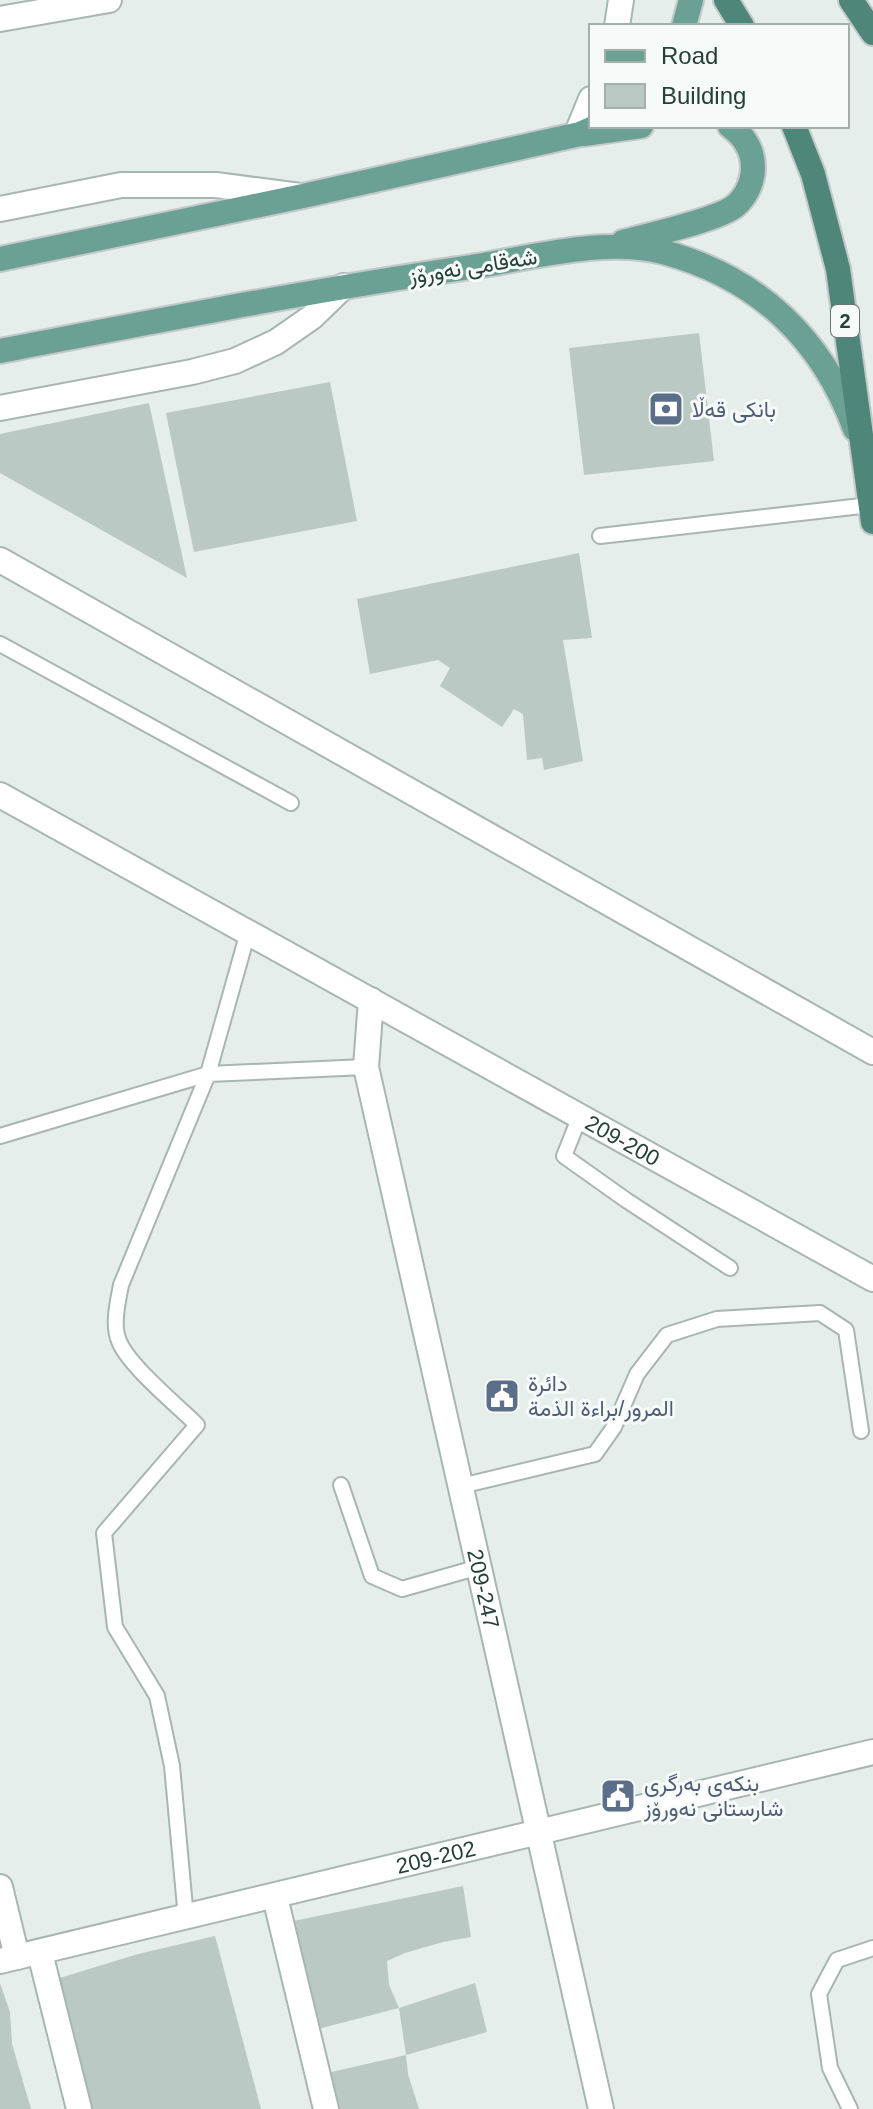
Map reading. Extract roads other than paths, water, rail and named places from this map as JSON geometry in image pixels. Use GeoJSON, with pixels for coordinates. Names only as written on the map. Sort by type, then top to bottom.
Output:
{"type":"FeatureCollection","features":[{"type":"Feature","properties":{"kind":"highway"},"geometry":{"type":"LineString","coordinates":[[726,0],[741,24]]}},
{"type":"Feature","properties":{"kind":"highway"},"geometry":{"type":"LineString","coordinates":[[851,0],[873,33]]}},
{"type":"Feature","properties":{"kind":"highway","name":"2"},"geometry":{"type":"LineString","coordinates":[[795,128],[813,174],[838,269],[872,514]]}},
{"type":"Feature","properties":{"kind":"main road"},"geometry":{"type":"LineString","coordinates":[[685,24],[691,0]]}},
{"type":"Feature","properties":{"kind":"main road"},"geometry":{"type":"LineString","coordinates":[[0,259],[303,196],[585,131],[619,128]]}},
{"type":"Feature","properties":{"kind":"main road"},"geometry":{"type":"LineString","coordinates":[[613,245],[722,213],[741,200],[752,178],[753,162],[748,146],[732,128]]}},
{"type":"Feature","properties":{"kind":"main road","name":"شەقامی نەورۆز"},"geometry":{"type":"LineString","coordinates":[[0,351],[344,286],[613,245],[661,252],[707,267],[750,289],[769,304],[788,320],[820,357],[844,398],[861,443]]}},
{"type":"Feature","properties":{"kind":"street"},"geometry":{"type":"LineString","coordinates":[[0,19],[109,0]]}},
{"type":"Feature","properties":{"kind":"street"},"geometry":{"type":"LineString","coordinates":[[617,24],[621,0]]}},
{"type":"Feature","properties":{"kind":"street"},"geometry":{"type":"LineString","coordinates":[[585,131],[589,110]]}},
{"type":"Feature","properties":{"kind":"street"},"geometry":{"type":"LineString","coordinates":[[0,209],[121,185],[216,185],[303,196]]}},
{"type":"Feature","properties":{"kind":"street"},"geometry":{"type":"LineString","coordinates":[[0,408],[235,361],[276,342],[312,317],[344,286]]}},
{"type":"Feature","properties":{"kind":"street"},"geometry":{"type":"LineString","coordinates":[[0,560],[873,1052]]}},
{"type":"Feature","properties":{"kind":"street","name":"209-200"},"geometry":{"type":"LineString","coordinates":[[0,795],[873,1279]]}},
{"type":"Feature","properties":{"kind":"street","name":"209-247"},"geometry":{"type":"LineString","coordinates":[[371,1000],[366,1067],[601,2109]]}},
{"type":"Feature","properties":{"kind":"street","name":"209-202"},"geometry":{"type":"LineString","coordinates":[[19,1957],[873,1752]]}},
{"type":"Feature","properties":{"kind":"street"},"geometry":{"type":"LineString","coordinates":[[0,1887],[19,1957],[79,2109]]}},
{"type":"Feature","properties":{"kind":"street"},"geometry":{"type":"LineString","coordinates":[[275,1897],[326,2109]]}},
{"type":"Feature","properties":{"kind":"lane"},"geometry":{"type":"LineString","coordinates":[[600,536],[872,514]]}},
{"type":"Feature","properties":{"kind":"lane"},"geometry":{"type":"LineString","coordinates":[[0,644],[291,803]]}},
{"type":"Feature","properties":{"kind":"lane"},"geometry":{"type":"LineString","coordinates":[[186,1918],[172,1766],[157,1696],[115,1627],[104,1533],[197,1425],[124,1350],[118,1339],[117,1308],[121,1285],[208,1074],[248,932]]}},
{"type":"Feature","properties":{"kind":"lane"},"geometry":{"type":"LineString","coordinates":[[0,1136],[208,1074],[366,1067]]}},
{"type":"Feature","properties":{"kind":"lane"},"geometry":{"type":"LineString","coordinates":[[580,1116],[564,1156],[730,1268]]}},
{"type":"Feature","properties":{"kind":"lane"},"geometry":{"type":"LineString","coordinates":[[461,1486],[595,1454],[614,1427],[637,1374],[667,1335],[717,1319],[820,1313],[846,1330],[861,1431]]}},
{"type":"Feature","properties":{"kind":"lane"},"geometry":{"type":"LineString","coordinates":[[341,1485],[372,1576],[402,1589],[479,1567]]}},
{"type":"Feature","properties":{"kind":"lane"},"geometry":{"type":"LineString","coordinates":[[850,2109],[830,2068],[819,1994],[837,1960],[873,1948]]}},
{"type":"Feature","properties":{"kind":"place","name":"بانکی قەڵا"},"geometry":{"type":"Point","coordinates":[666,409]}},
{"type":"Feature","properties":{"kind":"place","name":"دائرة المرور/براءة الذمة"},"geometry":{"type":"Point","coordinates":[502,1396]}},
{"type":"Feature","properties":{"kind":"place","name":"بنکەی بەرگری شارستانی نەورۆز"},"geometry":{"type":"Point","coordinates":[618,1796]}}]}
